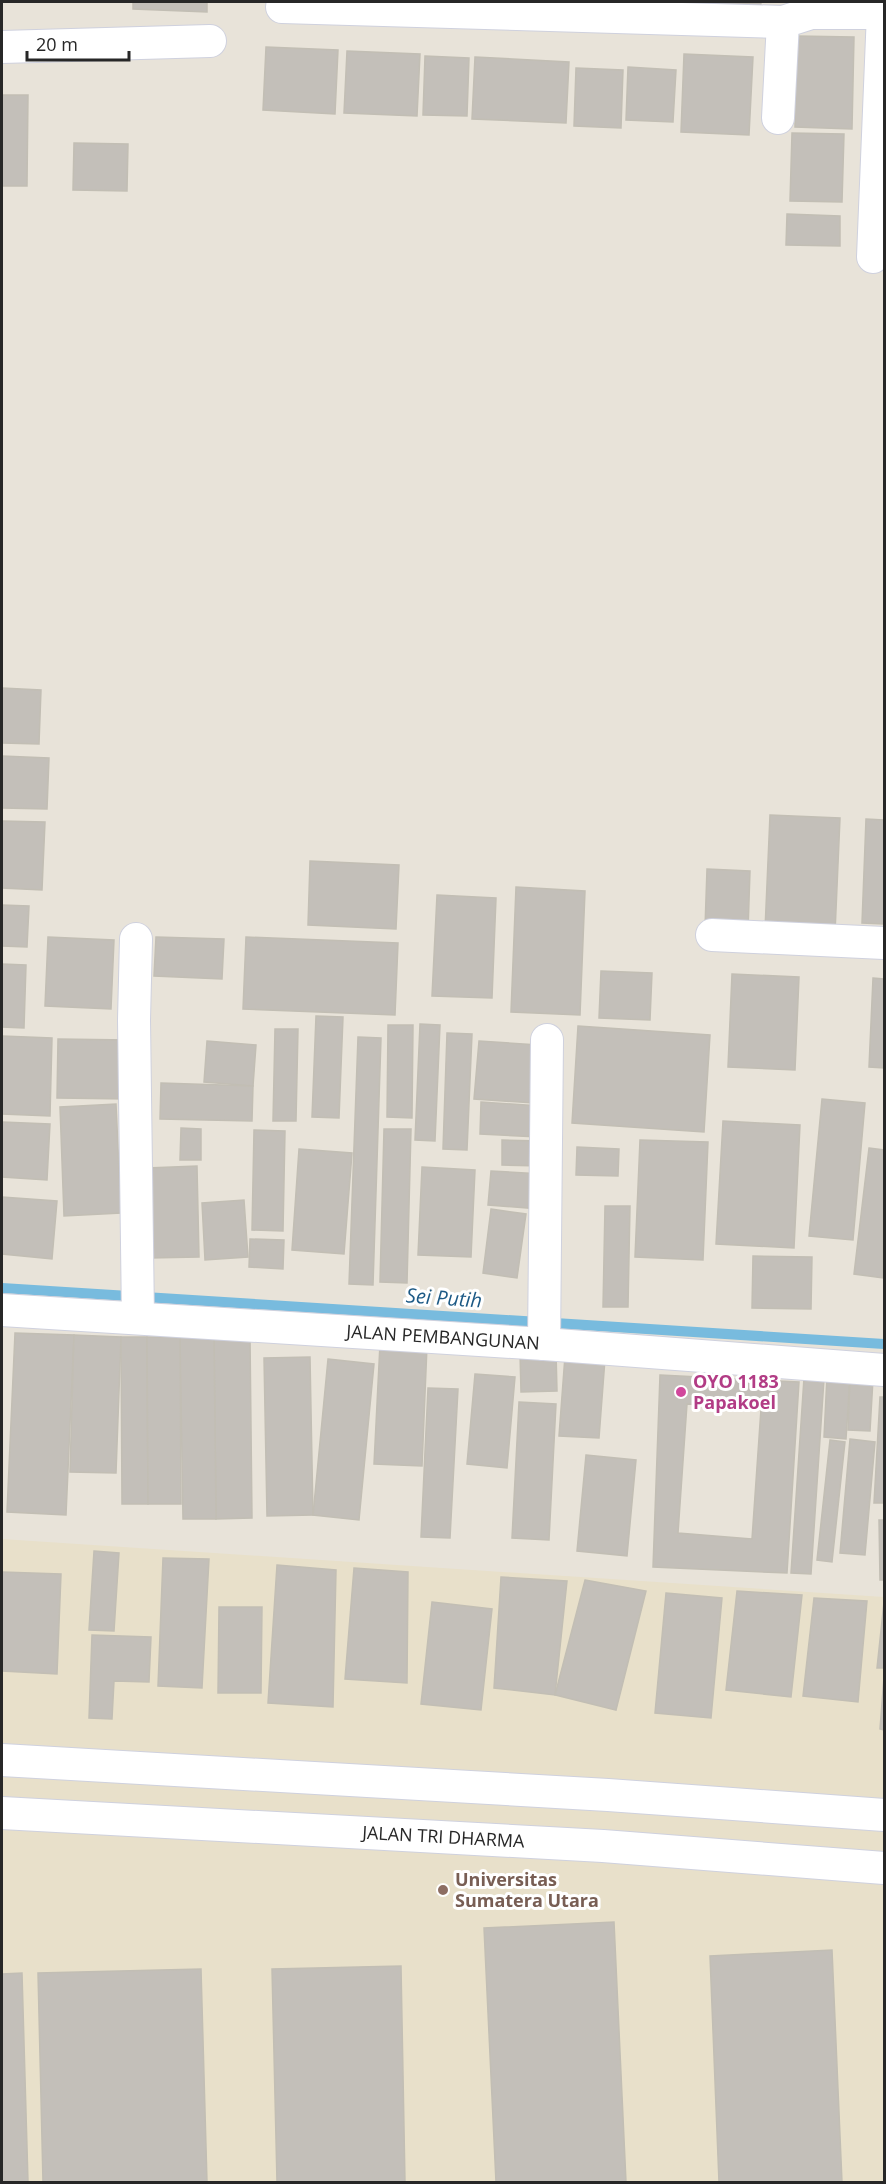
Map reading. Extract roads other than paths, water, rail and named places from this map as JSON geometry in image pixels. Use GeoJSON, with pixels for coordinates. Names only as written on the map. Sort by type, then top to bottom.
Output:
{"type":"FeatureCollection","features":[{"type":"Feature","properties":{"kind":"street"},"geometry":{"type":"LineString","coordinates":[[282,7],[884,13],[873,257]]}},
{"type":"Feature","properties":{"kind":"street"},"geometry":{"type":"LineString","coordinates":[[778,118],[802,12]]}},
{"type":"Feature","properties":{"kind":"street"},"geometry":{"type":"LineString","coordinates":[[2,47],[210,41]]}},
{"type":"Feature","properties":{"kind":"street"},"geometry":{"type":"LineString","coordinates":[[712,935],[885,943]]}},
{"type":"Feature","properties":{"kind":"street"},"geometry":{"type":"LineString","coordinates":[[136,939],[134,1020],[138,1306]]}},
{"type":"Feature","properties":{"kind":"street"},"geometry":{"type":"LineString","coordinates":[[544,1332],[547,1040]]}},
{"type":"Feature","properties":{"kind":"street","name":"JALAN PEMBANGUNAN"},"geometry":{"type":"LineString","coordinates":[[2,1310],[138,1306],[544,1332],[885,1370]]}},
{"type":"Feature","properties":{"kind":"street"},"geometry":{"type":"LineString","coordinates":[[2,1760],[608,1795],[885,1815]]}},
{"type":"Feature","properties":{"kind":"street","name":"JALAN TRI DHARMA"},"geometry":{"type":"LineString","coordinates":[[2,1813],[603,1846],[885,1868]]}},
{"type":"Feature","properties":{"kind":"waterway","name":"Sei Putih"},"geometry":{"type":"LineString","coordinates":[[2,1288],[884,1344]]}},
{"type":"Feature","properties":{"kind":"place","name":"OYO 1183 Papakoel"},"geometry":{"type":"Point","coordinates":[681,1392]}},
{"type":"Feature","properties":{"kind":"place","name":"Universitas Sumatera Utara"},"geometry":{"type":"Point","coordinates":[443,1890]}}]}
